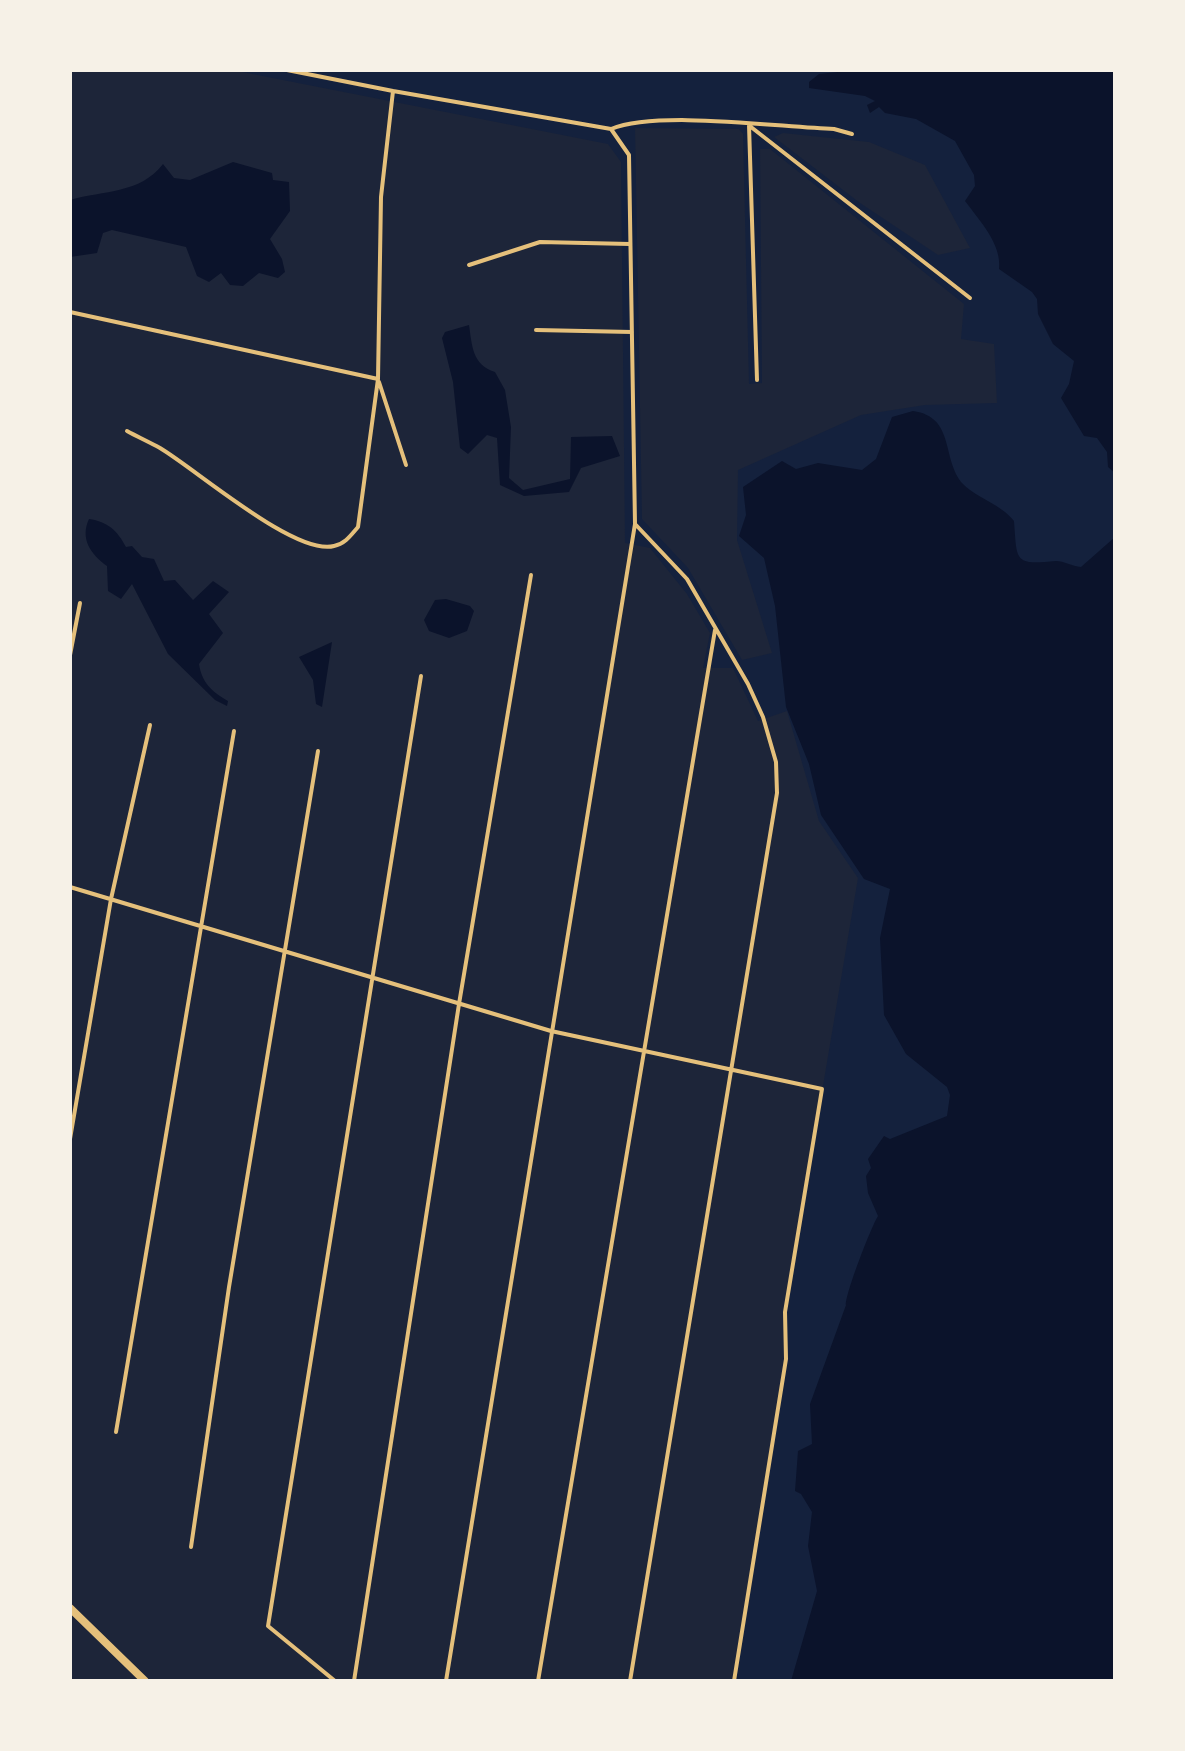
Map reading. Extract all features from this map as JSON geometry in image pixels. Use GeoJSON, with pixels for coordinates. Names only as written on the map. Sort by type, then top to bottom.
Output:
{"type":"FeatureCollection","features":[{"type":"Feature","properties":{"kind":"street"},"geometry":{"type":"LineString","coordinates":[[70,1608],[145,1681]]}},
{"type":"Feature","properties":{"kind":"lane"},"geometry":{"type":"LineString","coordinates":[[287,70],[611,129],[630,121],[834,129],[852,134]]}},
{"type":"Feature","properties":{"kind":"lane"},"geometry":{"type":"LineString","coordinates":[[127,431],[160,448],[286,534],[310,545],[333,547],[347,541],[358,527],[378,379],[381,197],[393,91]]}},
{"type":"Feature","properties":{"kind":"lane"},"geometry":{"type":"LineString","coordinates":[[749,125],[970,298]]}},
{"type":"Feature","properties":{"kind":"lane"},"geometry":{"type":"LineString","coordinates":[[749,125],[757,380]]}},
{"type":"Feature","properties":{"kind":"lane"},"geometry":{"type":"LineString","coordinates":[[446,1681],[635,524],[629,155],[611,129]]}},
{"type":"Feature","properties":{"kind":"lane"},"geometry":{"type":"LineString","coordinates":[[469,265],[540,242],[630,244]]}},
{"type":"Feature","properties":{"kind":"lane"},"geometry":{"type":"LineString","coordinates":[[70,312],[378,379]]}},
{"type":"Feature","properties":{"kind":"lane"},"geometry":{"type":"LineString","coordinates":[[536,330],[632,332]]}},
{"type":"Feature","properties":{"kind":"lane"},"geometry":{"type":"LineString","coordinates":[[378,379],[406,465]]}},
{"type":"Feature","properties":{"kind":"lane"},"geometry":{"type":"LineString","coordinates":[[630,1681],[777,793],[776,762],[763,717],[687,579],[635,524]]}},
{"type":"Feature","properties":{"kind":"lane"},"geometry":{"type":"LineString","coordinates":[[354,1681],[459,1004],[531,575]]}},
{"type":"Feature","properties":{"kind":"lane"},"geometry":{"type":"LineString","coordinates":[[70,655],[80,603]]}},
{"type":"Feature","properties":{"kind":"lane"},"geometry":{"type":"LineString","coordinates":[[538,1681],[715,630]]}},
{"type":"Feature","properties":{"kind":"lane"},"geometry":{"type":"LineString","coordinates":[[335,1681],[268,1626],[421,676]]}},
{"type":"Feature","properties":{"kind":"lane"},"geometry":{"type":"LineString","coordinates":[[70,1139],[111,899],[150,725]]}},
{"type":"Feature","properties":{"kind":"lane"},"geometry":{"type":"LineString","coordinates":[[116,1432],[234,731]]}},
{"type":"Feature","properties":{"kind":"lane"},"geometry":{"type":"LineString","coordinates":[[191,1547],[318,751]]}},
{"type":"Feature","properties":{"kind":"lane"},"geometry":{"type":"LineString","coordinates":[[70,887],[551,1031],[644,1054],[822,1089],[785,1312],[786,1359],[734,1681]]}},
{"type":"Feature","properties":{"kind":"shaded area"},"geometry":{"type":"Polygon","coordinates":[[[70,70],[232,70],[608,144],[621,162],[625,543],[650,548],[687,594],[710,633],[703,668],[733,668],[758,721],[787,711],[819,821],[858,878],[785,1312],[786,1359],[734,1681],[70,1681],[70,70]]]}},
{"type":"Feature","properties":{"kind":"shaded area"},"geometry":{"type":"Polygon","coordinates":[[[856,70],[1115,70],[1115,473],[1108,467],[1107,452],[1097,438],[1084,436],[1061,398],[1069,384],[1074,361],[1053,344],[1038,314],[1037,299],[1032,292],[999,269],[993,242],[965,201],[975,186],[974,175],[955,141],[916,119],[885,113],[879,107],[870,113],[867,105],[875,101],[865,96],[809,88],[809,82],[819,74],[856,70]]]}},
{"type":"Feature","properties":{"kind":"shaded area"},"geometry":{"type":"Polygon","coordinates":[[[635,128],[739,129],[743,134],[749,384],[762,383],[760,149],[770,149],[964,304],[961,339],[994,344],[997,403],[925,405],[861,415],[738,470],[737,540],[772,653],[742,660],[688,568],[642,519],[635,128]]]}},
{"type":"Feature","properties":{"kind":"shaded area"},"geometry":{"type":"Polygon","coordinates":[[[783,133],[869,142],[925,165],[970,248],[938,255],[860,203],[774,137],[783,133]]]}},
{"type":"Feature","properties":{"kind":"shaded area"},"geometry":{"type":"Polygon","coordinates":[[[233,162],[272,173],[273,180],[289,182],[290,211],[270,239],[282,259],[285,272],[278,278],[259,273],[243,286],[230,285],[221,273],[209,282],[197,276],[186,247],[112,230],[103,233],[97,253],[70,257],[70,200],[132,186],[154,174],[163,164],[174,178],[190,180],[233,162]]]}},
{"type":"Feature","properties":{"kind":"shaded area"},"geometry":{"type":"Polygon","coordinates":[[[469,325],[477,359],[495,372],[505,390],[511,427],[509,478],[523,490],[570,479],[571,437],[612,436],[620,456],[581,468],[569,492],[524,496],[500,485],[497,438],[487,435],[468,454],[460,448],[453,382],[442,338],[445,332],[469,325]]]}},
{"type":"Feature","properties":{"kind":"shaded area"},"geometry":{"type":"Polygon","coordinates":[[[913,411],[927,415],[942,430],[956,474],[963,484],[1003,510],[1014,521],[1020,558],[1032,562],[1059,561],[1081,567],[1115,537],[1115,1681],[791,1681],[817,1591],[808,1546],[812,1512],[801,1494],[795,1491],[798,1451],[812,1444],[810,1404],[859,1261],[878,1216],[868,1193],[866,1176],[871,1168],[868,1159],[884,1136],[890,1139],[947,1116],[950,1095],[947,1087],[906,1054],[884,1015],[880,938],[890,889],[864,879],[821,815],[809,764],[786,707],[775,606],[764,558],[739,536],[746,515],[743,487],[782,461],[796,469],[818,463],[862,470],[876,459],[892,417],[913,411]]]}},
{"type":"Feature","properties":{"kind":"shaded area"},"geometry":{"type":"Polygon","coordinates":[[[89,519],[111,528],[126,547],[132,546],[142,557],[154,559],[164,581],[175,580],[193,600],[213,581],[229,592],[209,614],[223,633],[199,664],[205,682],[228,701],[227,706],[215,700],[168,654],[132,584],[121,599],[108,591],[107,566],[91,551],[86,539],[89,519]]]}},
{"type":"Feature","properties":{"kind":"shaded area"},"geometry":{"type":"Polygon","coordinates":[[[446,599],[470,606],[474,611],[467,631],[449,638],[429,631],[424,620],[435,600],[446,599]]]}},
{"type":"Feature","properties":{"kind":"shaded area"},"geometry":{"type":"Polygon","coordinates":[[[332,642],[322,707],[316,704],[313,680],[299,657],[332,642]]]}}]}
